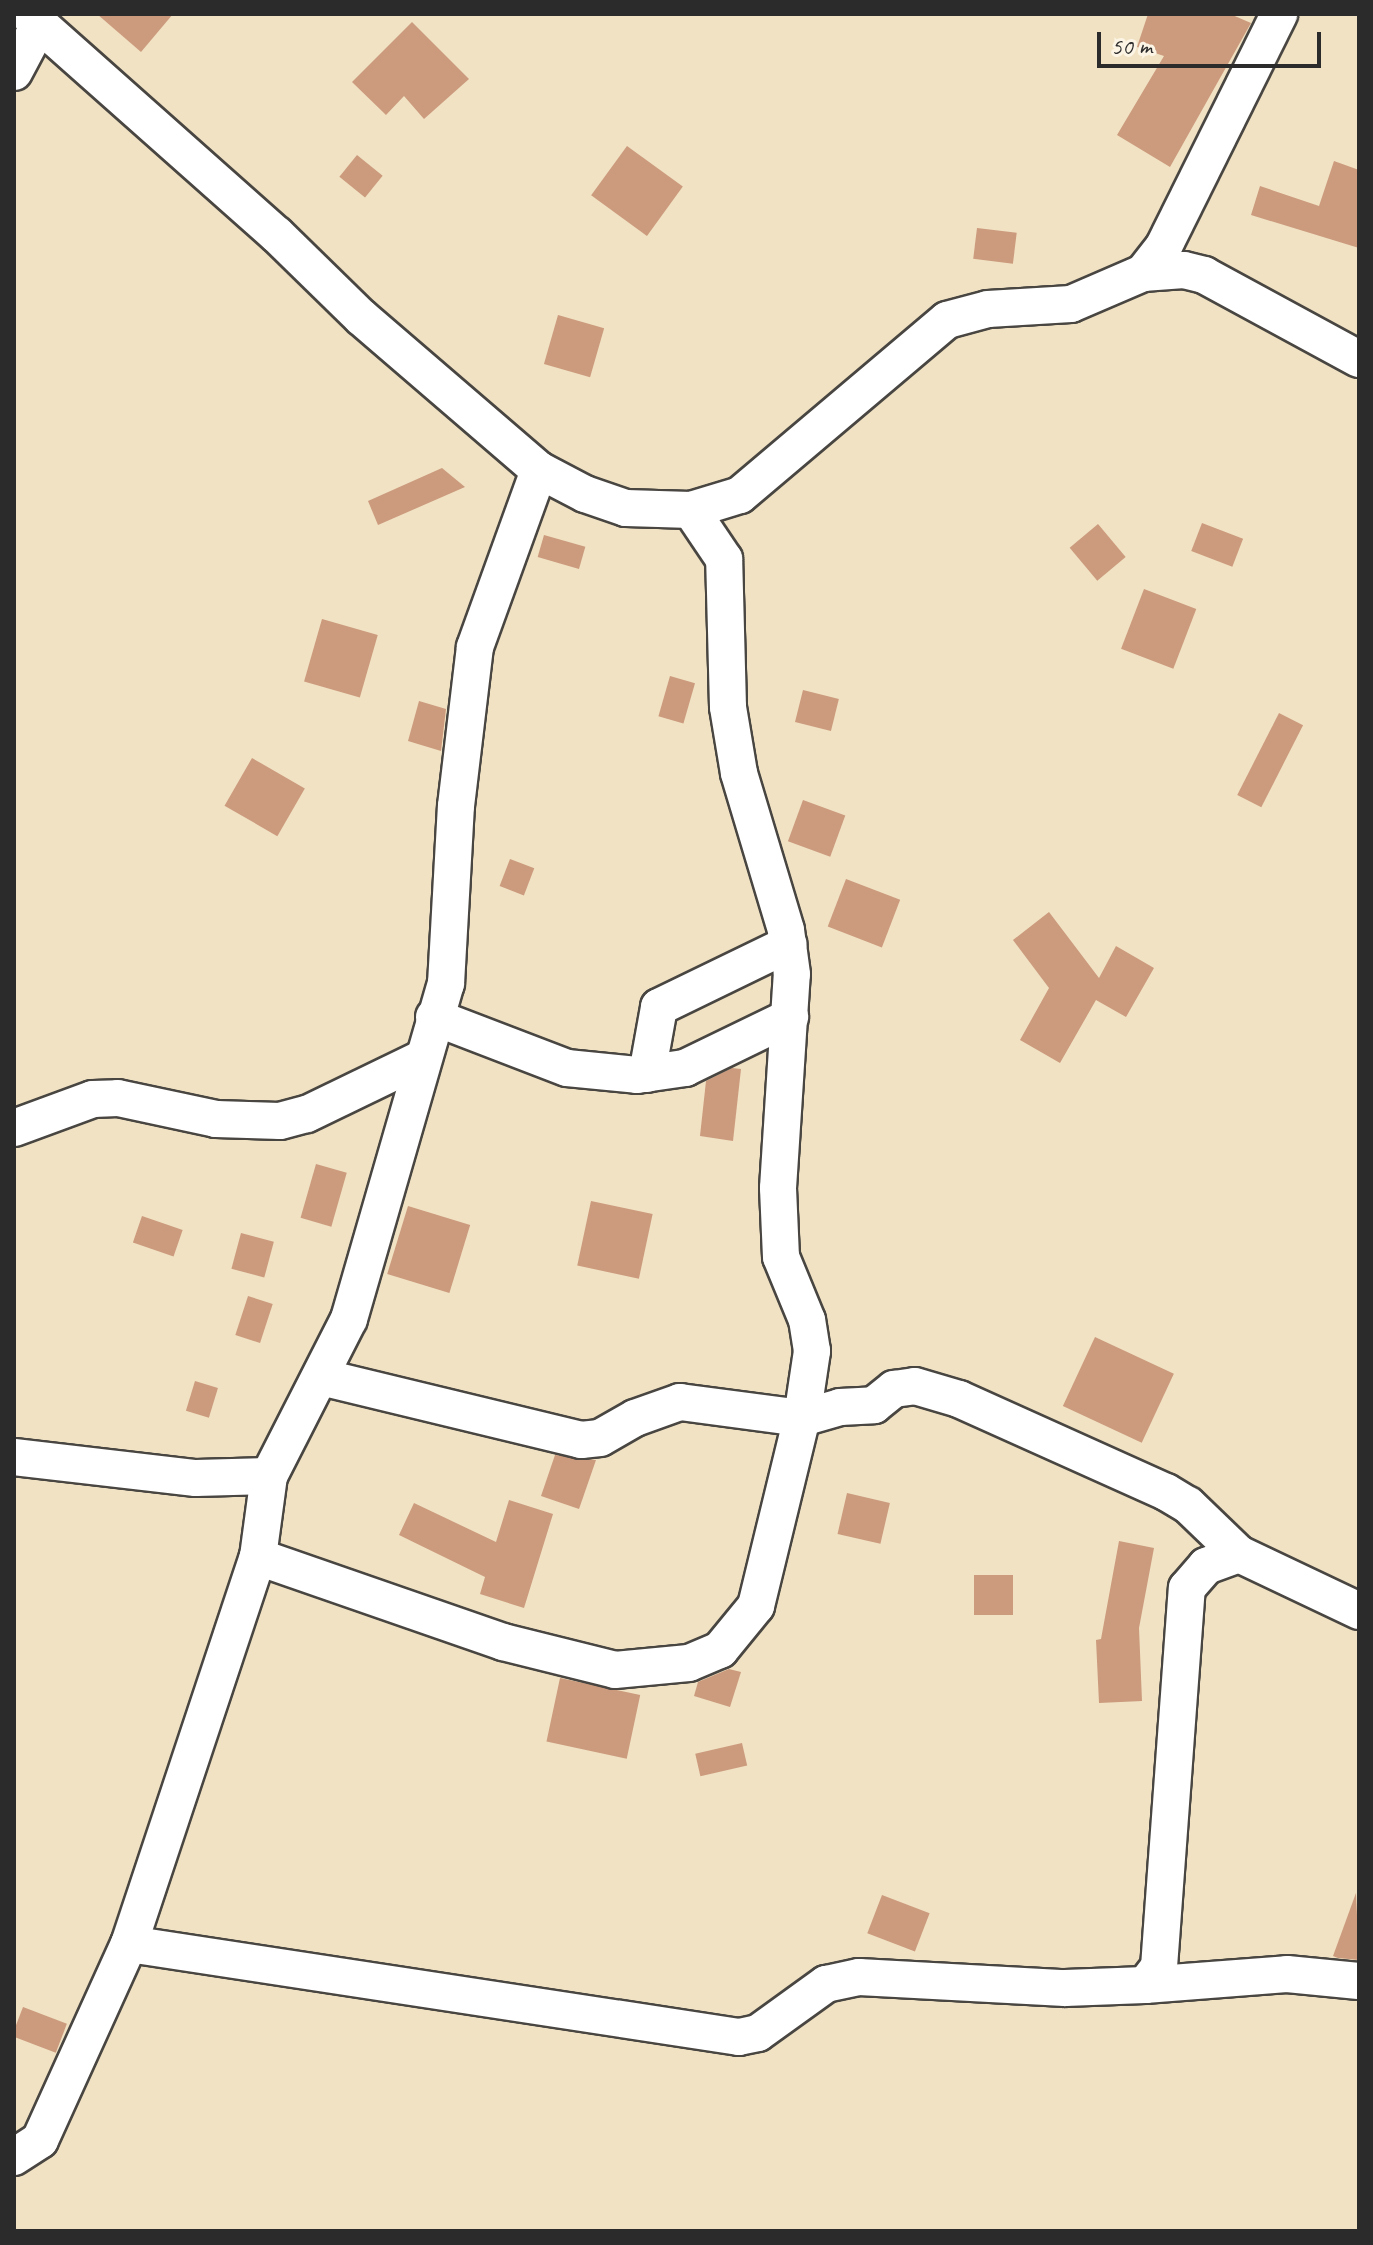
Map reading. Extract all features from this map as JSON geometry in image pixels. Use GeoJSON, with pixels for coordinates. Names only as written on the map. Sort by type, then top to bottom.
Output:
{"type":"FeatureCollection","features":[{"type":"Feature","properties":{"kind":"street"},"geometry":{"type":"LineString","coordinates":[[1143,273],[1164,246],[1279,14]]}},
{"type":"Feature","properties":{"kind":"street"},"geometry":{"type":"LineString","coordinates":[[14,72],[34,20],[277,235],[361,317],[539,470],[585,494],[626,508],[691,510],[728,502],[769,475],[947,320],[988,309],[1071,304],[1143,273],[1184,270],[1204,275],[1359,359]]}},
{"type":"Feature","properties":{"kind":"street"},"geometry":{"type":"LineString","coordinates":[[14,2157],[40,2140],[129,1944],[258,1557],[269,1476],[349,1319],[448,972],[456,806],[475,647],[539,470]]}},
{"type":"Feature","properties":{"kind":"street"},"geometry":{"type":"LineString","coordinates":[[258,1557],[503,1642],[615,1670],[689,1663],[720,1650],[756,1606],[802,1418],[811,1336],[781,1257],[778,1188],[790,1017],[789,944],[739,773],[728,707],[724,559],[691,510]]}},
{"type":"Feature","properties":{"kind":"street"},"geometry":{"type":"LineString","coordinates":[[647,1074],[659,1007],[789,944]]}},
{"type":"Feature","properties":{"kind":"street"},"geometry":{"type":"LineString","coordinates":[[434,1017],[567,1068],[647,1074],[685,1068],[790,1017]]}},
{"type":"Feature","properties":{"kind":"street"},"geometry":{"type":"LineString","coordinates":[[14,1128],[105,1098],[216,1119],[280,1121],[307,1114],[421,1059]]}},
{"type":"Feature","properties":{"kind":"street"},"geometry":{"type":"LineString","coordinates":[[321,1377],[581,1440],[600,1438],[635,1418],[680,1402],[802,1418],[840,1407],[874,1405],[904,1386],[938,1392],[1166,1492],[1188,1505],[1239,1554],[1359,1611]]}},
{"type":"Feature","properties":{"kind":"street"},"geometry":{"type":"LineString","coordinates":[[14,1457],[196,1478],[269,1476]]}},
{"type":"Feature","properties":{"kind":"street"},"geometry":{"type":"LineString","coordinates":[[1145,1985],[1159,1967],[1165,1848],[1181,1714],[1182,1606],[1198,1572],[1239,1554]]}},
{"type":"Feature","properties":{"kind":"street"},"geometry":{"type":"LineString","coordinates":[[129,1944],[739,2037],[758,2033],[826,1984],[859,1977],[1065,1988],[1287,1974],[1359,1981]]}},
{"type":"Feature","properties":{"kind":"building"},"geometry":{"type":"Polygon","coordinates":[[[97,14],[173,14],[141,52],[97,14]]]}},
{"type":"Feature","properties":{"kind":"building"},"geometry":{"type":"Polygon","coordinates":[[[1148,14],[1230,14],[1251,23],[1170,167],[1117,135],[1164,56],[1137,47],[1148,14]]]}},
{"type":"Feature","properties":{"kind":"building"},"geometry":{"type":"Polygon","coordinates":[[[412,22],[469,79],[424,119],[404,96],[386,115],[352,82],[412,22]]]}},
{"type":"Feature","properties":{"kind":"building"},"geometry":{"type":"Polygon","coordinates":[[[627,146],[683,187],[647,236],[591,195],[627,146]]]}},
{"type":"Feature","properties":{"kind":"building"},"geometry":{"type":"Polygon","coordinates":[[[357,155],[383,176],[365,198],[339,177],[357,155]]]}},
{"type":"Feature","properties":{"kind":"building"},"geometry":{"type":"Polygon","coordinates":[[[1334,161],[1359,170],[1359,248],[1251,215],[1260,186],[1319,206],[1334,161]]]}},
{"type":"Feature","properties":{"kind":"building"},"geometry":{"type":"Polygon","coordinates":[[[977,228],[1017,233],[1013,264],[973,259],[977,228]]]}},
{"type":"Feature","properties":{"kind":"building"},"geometry":{"type":"Polygon","coordinates":[[[558,315],[604,328],[590,377],[544,364],[558,315]]]}},
{"type":"Feature","properties":{"kind":"building"},"geometry":{"type":"Polygon","coordinates":[[[442,468],[465,487],[378,525],[368,501],[442,468]]]}},
{"type":"Feature","properties":{"kind":"building"},"geometry":{"type":"Polygon","coordinates":[[[1202,523],[1243,539],[1232,567],[1191,551],[1202,523]]]}},
{"type":"Feature","properties":{"kind":"building"},"geometry":{"type":"Polygon","coordinates":[[[1098,524],[1126,557],[1097,581],[1070,548],[1098,524]]]}},
{"type":"Feature","properties":{"kind":"building"},"geometry":{"type":"Polygon","coordinates":[[[544,535],[585,547],[579,569],[538,557],[544,535]]]}},
{"type":"Feature","properties":{"kind":"building"},"geometry":{"type":"Polygon","coordinates":[[[1144,589],[1196,609],[1173,669],[1121,649],[1144,589]]]}},
{"type":"Feature","properties":{"kind":"building"},"geometry":{"type":"Polygon","coordinates":[[[322,619],[378,635],[360,697],[304,681],[322,619]]]}},
{"type":"Feature","properties":{"kind":"building"},"geometry":{"type":"Polygon","coordinates":[[[670,676],[695,683],[683,724],[658,716],[670,676]]]}},
{"type":"Feature","properties":{"kind":"building"},"geometry":{"type":"Polygon","coordinates":[[[803,690],[839,699],[831,731],[795,722],[803,690]]]}},
{"type":"Feature","properties":{"kind":"building"},"geometry":{"type":"Polygon","coordinates":[[[419,701],[446,709],[441,751],[408,741],[419,701]]]}},
{"type":"Feature","properties":{"kind":"building"},"geometry":{"type":"Polygon","coordinates":[[[1279,713],[1303,725],[1261,807],[1237,795],[1279,713]]]}},
{"type":"Feature","properties":{"kind":"building"},"geometry":{"type":"Polygon","coordinates":[[[252,758],[305,788],[277,836],[224,806],[252,758]]]}},
{"type":"Feature","properties":{"kind":"building"},"geometry":{"type":"Polygon","coordinates":[[[803,800],[845,815],[830,857],[788,841],[803,800]]]}},
{"type":"Feature","properties":{"kind":"building"},"geometry":{"type":"Polygon","coordinates":[[[510,859],[534,868],[524,895],[500,886],[510,859]]]}},
{"type":"Feature","properties":{"kind":"building"},"geometry":{"type":"Polygon","coordinates":[[[846,879],[900,900],[882,947],[828,927],[846,879]]]}},
{"type":"Feature","properties":{"kind":"building"},"geometry":{"type":"Polygon","coordinates":[[[1049,912],[1099,978],[1116,946],[1154,968],[1126,1017],[1096,1000],[1060,1063],[1020,1040],[1049,988],[1013,940],[1049,912]]]}},
{"type":"Feature","properties":{"kind":"building"},"geometry":{"type":"Polygon","coordinates":[[[732,1068],[741,1069],[733,1141],[700,1136],[706,1081],[732,1068]]]}},
{"type":"Feature","properties":{"kind":"building"},"geometry":{"type":"Polygon","coordinates":[[[316,1164],[347,1173],[331,1227],[301,1218],[316,1164]]]}},
{"type":"Feature","properties":{"kind":"building"},"geometry":{"type":"Polygon","coordinates":[[[591,1201],[653,1214],[639,1279],[577,1266],[591,1201]]]}},
{"type":"Feature","properties":{"kind":"building"},"geometry":{"type":"Polygon","coordinates":[[[408,1206],[470,1225],[449,1293],[387,1274],[408,1206]]]}},
{"type":"Feature","properties":{"kind":"building"},"geometry":{"type":"Polygon","coordinates":[[[142,1216],[183,1230],[174,1256],[133,1242],[142,1216]]]}},
{"type":"Feature","properties":{"kind":"building"},"geometry":{"type":"Polygon","coordinates":[[[241,1233],[274,1242],[264,1278],[231,1269],[241,1233]]]}},
{"type":"Feature","properties":{"kind":"building"},"geometry":{"type":"Polygon","coordinates":[[[248,1296],[273,1304],[260,1343],[235,1335],[248,1296]]]}},
{"type":"Feature","properties":{"kind":"building"},"geometry":{"type":"Polygon","coordinates":[[[1095,1337],[1174,1374],[1142,1443],[1063,1406],[1095,1337]]]}},
{"type":"Feature","properties":{"kind":"building"},"geometry":{"type":"Polygon","coordinates":[[[195,1381],[218,1388],[209,1418],[186,1411],[195,1381]]]}},
{"type":"Feature","properties":{"kind":"building"},"geometry":{"type":"Polygon","coordinates":[[[555,1455],[596,1460],[579,1509],[541,1496],[555,1455]]]}},
{"type":"Feature","properties":{"kind":"building"},"geometry":{"type":"Polygon","coordinates":[[[847,1493],[890,1503],[880,1544],[838,1534],[847,1493]]]}},
{"type":"Feature","properties":{"kind":"building"},"geometry":{"type":"Polygon","coordinates":[[[509,1500],[553,1514],[524,1608],[480,1594],[485,1577],[399,1535],[414,1503],[496,1542],[509,1500]]]}},
{"type":"Feature","properties":{"kind":"building"},"geometry":{"type":"Polygon","coordinates":[[[1119,1541],[1154,1548],[1139,1628],[1142,1701],[1099,1703],[1096,1640],[1101,1639],[1119,1541]]]}},
{"type":"Feature","properties":{"kind":"building"},"geometry":{"type":"Polygon","coordinates":[[[974,1575],[1013,1575],[1013,1615],[974,1615],[974,1575]]]}},
{"type":"Feature","properties":{"kind":"building"},"geometry":{"type":"Polygon","coordinates":[[[729,1669],[741,1672],[730,1707],[694,1696],[698,1682],[729,1669]]]}},
{"type":"Feature","properties":{"kind":"building"},"geometry":{"type":"Polygon","coordinates":[[[560,1678],[640,1695],[627,1759],[546,1742],[560,1678]]]}},
{"type":"Feature","properties":{"kind":"building"},"geometry":{"type":"Polygon","coordinates":[[[742,1743],[747,1765],[700,1776],[695,1754],[742,1743]]]}},
{"type":"Feature","properties":{"kind":"building"},"geometry":{"type":"Polygon","coordinates":[[[1356,1893],[1359,1960],[1338,1958],[1333,1956],[1356,1893]]]}},
{"type":"Feature","properties":{"kind":"building"},"geometry":{"type":"Polygon","coordinates":[[[882,1895],[930,1913],[915,1952],[867,1933],[882,1895]]]}},
{"type":"Feature","properties":{"kind":"building"},"geometry":{"type":"Polygon","coordinates":[[[23,2007],[67,2024],[56,2053],[14,2037],[23,2007]]]}}]}
